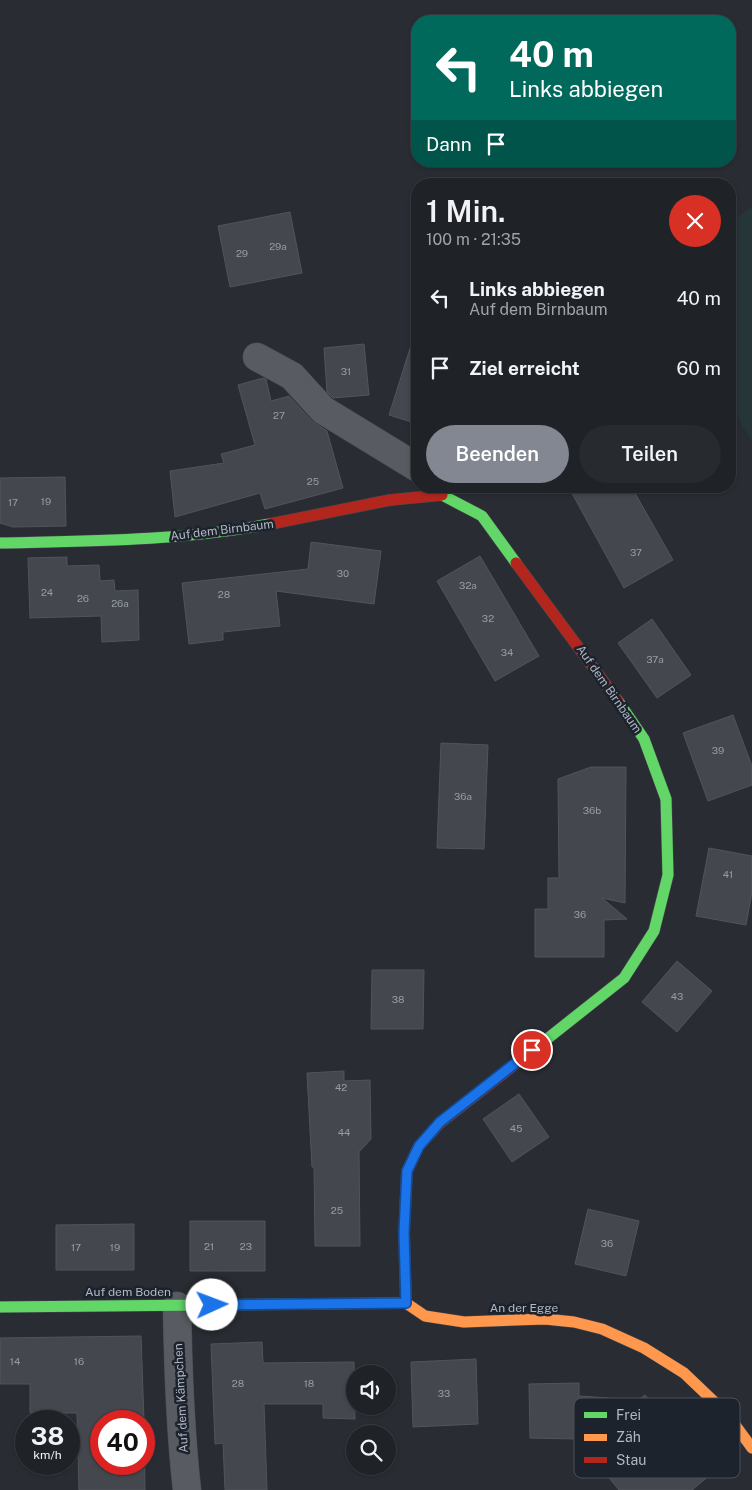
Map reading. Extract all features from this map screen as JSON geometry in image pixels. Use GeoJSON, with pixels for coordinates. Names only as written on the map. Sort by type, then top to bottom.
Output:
{"type":"FeatureCollection","features":[{"type":"Feature","properties":{"kind":"street"},"geometry":{"type":"LineString","coordinates":[[257,357],[292,376],[323,410],[411,464]]}},
{"type":"Feature","properties":{"kind":"street","name":"Auf dem Birnbaum"},"geometry":{"type":"LineString","coordinates":[[0,543],[141,540],[233,531],[427,493]]}},
{"type":"Feature","properties":{"kind":"street","name":"Auf dem Birnbaum"},"geometry":{"type":"LineString","coordinates":[[406,1303],[404,1233],[407,1171],[419,1146],[440,1122],[624,978],[654,931],[668,875],[666,799],[644,739],[482,516],[442,493]]}},
{"type":"Feature","properties":{"kind":"street","name":"Auf dem Boden"},"geometry":{"type":"LineString","coordinates":[[0,1307],[406,1303]]}},
{"type":"Feature","properties":{"kind":"street","name":"An der Egge"},"geometry":{"type":"LineString","coordinates":[[406,1303],[425,1316],[464,1322],[545,1319],[574,1322],[602,1330],[644,1348],[684,1373],[710,1398]]}},
{"type":"Feature","properties":{"kind":"street","name":"Auf dem Kämpchen"},"geometry":{"type":"LineString","coordinates":[[177,1306],[178,1377],[182,1443],[188,1490]]}},
{"type":"Feature","properties":{"kind":"street","name":"An der Egge"},"geometry":{"type":"LineString","coordinates":[[740,1432],[752,1448]]}},
{"type":"Feature","properties":{"kind":"shaded area"},"geometry":{"type":"Polygon","coordinates":[[[752,206],[752,441],[741,424],[736,406],[736,219],[752,206]]]}},
{"type":"Feature","properties":{"kind":"building"},"geometry":{"type":"Polygon","coordinates":[[[290,212],[302,273],[230,287],[218,226],[290,212]]]}},
{"type":"Feature","properties":{"kind":"building"},"geometry":{"type":"Polygon","coordinates":[[[364,344],[369,395],[333,398],[327,392],[324,348],[364,344]]]}},
{"type":"Feature","properties":{"kind":"building"},"geometry":{"type":"Polygon","coordinates":[[[411,345],[411,422],[389,415],[411,345]]]}},
{"type":"Feature","properties":{"kind":"building"},"geometry":{"type":"Polygon","coordinates":[[[263,378],[266,379],[271,401],[289,396],[312,421],[327,431],[343,488],[265,509],[260,493],[175,517],[170,471],[224,463],[221,454],[255,445],[238,385],[263,378]]]}},
{"type":"Feature","properties":{"kind":"building"},"geometry":{"type":"Polygon","coordinates":[[[65,477],[66,526],[13,527],[0,523],[0,478],[65,477]]]}},
{"type":"Feature","properties":{"kind":"building"},"geometry":{"type":"Polygon","coordinates":[[[572,493],[635,493],[673,560],[624,588],[572,493]]]}},
{"type":"Feature","properties":{"kind":"building"},"geometry":{"type":"Polygon","coordinates":[[[311,542],[381,551],[374,604],[276,591],[280,626],[223,632],[223,640],[189,644],[182,583],[308,569],[311,542]]]}},
{"type":"Feature","properties":{"kind":"building"},"geometry":{"type":"Polygon","coordinates":[[[480,556],[539,656],[495,681],[437,581],[480,556]]]}},
{"type":"Feature","properties":{"kind":"building"},"geometry":{"type":"Polygon","coordinates":[[[67,557],[67,566],[99,565],[100,581],[114,580],[115,591],[138,590],[139,640],[102,642],[101,616],[30,618],[28,558],[67,557]]]}},
{"type":"Feature","properties":{"kind":"building"},"geometry":{"type":"Polygon","coordinates":[[[652,619],[691,675],[657,698],[618,643],[652,619]]]}},
{"type":"Feature","properties":{"kind":"building"},"geometry":{"type":"Polygon","coordinates":[[[733,715],[752,766],[752,785],[708,801],[683,733],[733,715]]]}},
{"type":"Feature","properties":{"kind":"building"},"geometry":{"type":"Polygon","coordinates":[[[441,743],[488,745],[484,849],[437,848],[441,743]]]}},
{"type":"Feature","properties":{"kind":"building"},"geometry":{"type":"Polygon","coordinates":[[[591,767],[626,767],[625,903],[602,898],[627,919],[604,920],[604,957],[535,957],[535,909],[548,909],[548,878],[559,878],[558,779],[591,767]]]}},
{"type":"Feature","properties":{"kind":"building"},"geometry":{"type":"Polygon","coordinates":[[[709,848],[752,856],[752,892],[746,925],[696,916],[709,848]]]}},
{"type":"Feature","properties":{"kind":"building"},"geometry":{"type":"Polygon","coordinates":[[[677,961],[712,991],[677,1032],[642,1002],[677,961]]]}},
{"type":"Feature","properties":{"kind":"building"},"geometry":{"type":"Polygon","coordinates":[[[372,970],[424,970],[423,1029],[371,1029],[372,970]]]}},
{"type":"Feature","properties":{"kind":"building"},"geometry":{"type":"Polygon","coordinates":[[[344,1071],[344,1081],[370,1080],[371,1139],[359,1152],[360,1246],[315,1246],[314,1167],[312,1167],[307,1073],[344,1071]]]}},
{"type":"Feature","properties":{"kind":"building"},"geometry":{"type":"Polygon","coordinates":[[[519,1094],[549,1137],[512,1162],[483,1119],[519,1094]]]}},
{"type":"Feature","properties":{"kind":"building"},"geometry":{"type":"Polygon","coordinates":[[[588,1209],[639,1221],[626,1276],[575,1264],[588,1209]]]}},
{"type":"Feature","properties":{"kind":"building"},"geometry":{"type":"Polygon","coordinates":[[[190,1221],[265,1221],[265,1271],[190,1271],[190,1221]]]}},
{"type":"Feature","properties":{"kind":"building"},"geometry":{"type":"Polygon","coordinates":[[[134,1224],[134,1270],[56,1270],[56,1225],[134,1224]]]}},
{"type":"Feature","properties":{"kind":"building"},"geometry":{"type":"Polygon","coordinates":[[[141,1336],[144,1410],[90,1410],[90,1475],[145,1475],[145,1490],[79,1490],[80,1410],[30,1410],[30,1384],[0,1384],[0,1338],[141,1336]]]}},
{"type":"Feature","properties":{"kind":"building"},"geometry":{"type":"Polygon","coordinates":[[[262,1342],[263,1363],[354,1362],[354,1365],[346,1365],[346,1415],[355,1415],[355,1419],[323,1418],[323,1404],[264,1404],[267,1490],[225,1490],[223,1443],[215,1444],[211,1344],[262,1342]]]}},
{"type":"Feature","properties":{"kind":"building"},"geometry":{"type":"Polygon","coordinates":[[[476,1359],[478,1424],[413,1427],[411,1362],[476,1359]]]}},
{"type":"Feature","properties":{"kind":"building"},"geometry":{"type":"Polygon","coordinates":[[[579,1383],[579,1396],[609,1398],[574,1398],[574,1439],[530,1438],[529,1384],[579,1383]]]}},
{"type":"Feature","properties":{"kind":"building"},"geometry":{"type":"Polygon","coordinates":[[[609,1478],[706,1478],[692,1490],[619,1490],[609,1478]]]}},
{"type":"Feature","properties":{"kind":"traffic: fast"},"geometry":{"type":"LineString","coordinates":[[442,495],[482,516],[516,563]]}},
{"type":"Feature","properties":{"kind":"traffic: fast"},"geometry":{"type":"LineString","coordinates":[[0,543],[102,541],[169,537],[237,530],[270,524]]}},
{"type":"Feature","properties":{"kind":"traffic: fast"},"geometry":{"type":"LineString","coordinates":[[542,1043],[624,978],[654,931],[668,875],[666,799],[644,739],[618,701]]}},
{"type":"Feature","properties":{"kind":"traffic: fast"},"geometry":{"type":"LineString","coordinates":[[0,1307],[406,1303]]}},
{"type":"Feature","properties":{"kind":"traffic: slow"},"geometry":{"type":"LineString","coordinates":[[406,1303],[425,1316],[464,1322],[545,1319],[574,1322],[602,1329],[644,1348],[684,1373],[710,1398]]}},
{"type":"Feature","properties":{"kind":"traffic: slow"},"geometry":{"type":"LineString","coordinates":[[740,1432],[752,1448]]}},
{"type":"Feature","properties":{"kind":"traffic: jam"},"geometry":{"type":"LineString","coordinates":[[270,524],[390,500],[442,495],[440,493]]}},
{"type":"Feature","properties":{"kind":"traffic: jam"},"geometry":{"type":"LineString","coordinates":[[516,563],[618,701]]}},
{"type":"Feature","properties":{"kind":"traffic: jam"},"geometry":{"type":"LineString","coordinates":[[406,1303],[404,1233],[407,1171],[419,1146],[440,1123],[542,1043]]}},
{"type":"Feature","properties":{"kind":"route"},"geometry":{"type":"LineString","coordinates":[[212,1305],[406,1303],[404,1233],[407,1171],[419,1146],[440,1122],[532,1050]]}}]}
